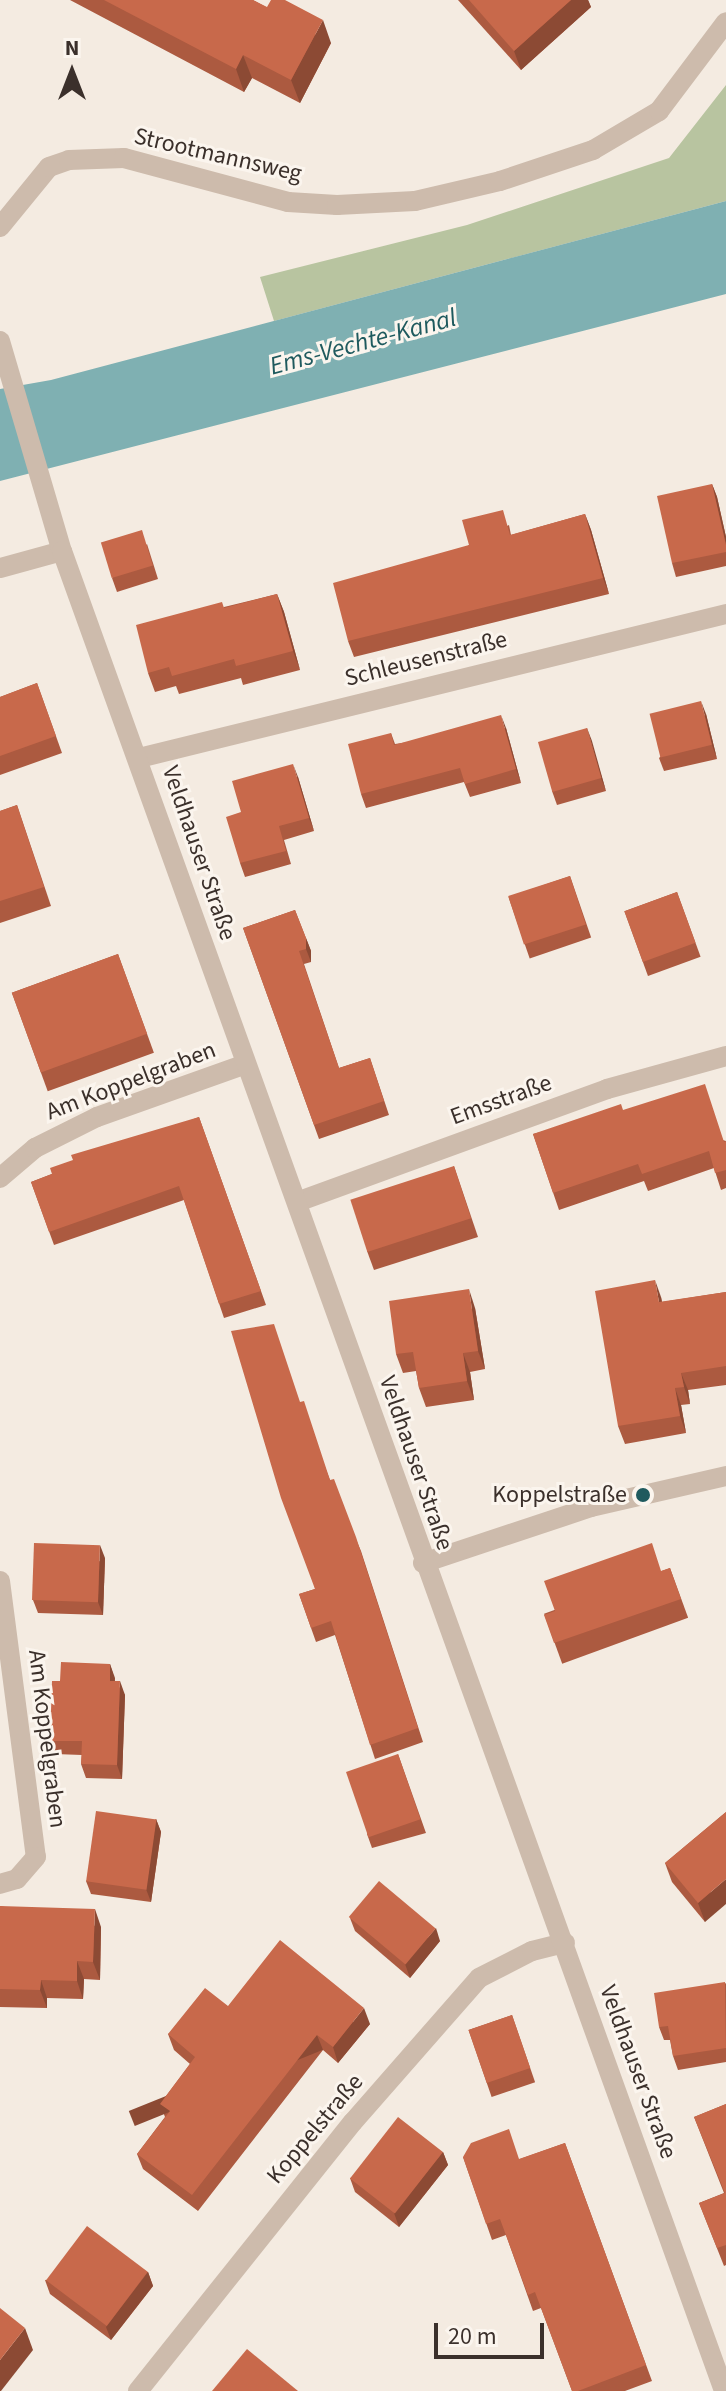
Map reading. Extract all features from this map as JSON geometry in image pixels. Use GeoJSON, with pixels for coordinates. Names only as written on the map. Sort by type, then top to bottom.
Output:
{"type":"FeatureCollection","features":[{"type":"Feature","properties":{"kind":"street","name":"Strootmannsweg"},"geometry":{"type":"LineString","coordinates":[[0,227],[49,167],[69,160],[124,158],[288,202],[337,205],[415,201],[500,181],[593,150],[659,111],[726,22]]}},
{"type":"Feature","properties":{"kind":"street","name":"Veldhauser Straße"},"geometry":{"type":"LineString","coordinates":[[2,348],[62,551],[139,758],[423,1563],[565,1943],[724,2391]]}},
{"type":"Feature","properties":{"kind":"street"},"geometry":{"type":"LineString","coordinates":[[0,568],[62,551]]}},
{"type":"Feature","properties":{"kind":"street","name":"Schleusenstraße"},"geometry":{"type":"LineString","coordinates":[[139,758],[726,614]]}},
{"type":"Feature","properties":{"kind":"street","name":"Emsstraße"},"geometry":{"type":"LineString","coordinates":[[297,1202],[607,1089],[726,1056]]}},
{"type":"Feature","properties":{"kind":"street","name":"Am Koppelgraben"},"geometry":{"type":"LineString","coordinates":[[0,1178],[35,1148],[97,1117],[246,1064]]}},
{"type":"Feature","properties":{"kind":"street"},"geometry":{"type":"LineString","coordinates":[[423,1563],[591,1507],[726,1476]]}},
{"type":"Feature","properties":{"kind":"street","name":"Am Koppelgraben"},"geometry":{"type":"LineString","coordinates":[[0,1581],[36,1857],[17,1879],[0,1884]]}},
{"type":"Feature","properties":{"kind":"street","name":"Koppelstraße"},"geometry":{"type":"LineString","coordinates":[[138,2391],[353,2122],[479,1978],[532,1951],[565,1943]]}},
{"type":"Feature","properties":{"kind":"green space"},"geometry":{"type":"Polygon","coordinates":[[[726,85],[726,201],[274,321],[260,277],[467,225],[669,158],[726,85]]]}},
{"type":"Feature","properties":{"kind":"water","name":"Ems-Vechte-Kanal"},"geometry":{"type":"Polygon","coordinates":[[[726,201],[726,294],[0,481],[0,389],[51,380],[726,201]]]}},
{"type":"Feature","properties":{"kind":"building"},"geometry":{"type":"Polygon","coordinates":[[[104,0],[253,0],[267,7],[271,0],[285,0],[323,20],[291,80],[243,55],[236,69],[104,0]]]}},
{"type":"Feature","properties":{"kind":"building"},"geometry":{"type":"Polygon","coordinates":[[[469,0],[571,0],[514,51],[469,0]]]}},
{"type":"Feature","properties":{"kind":"building"},"geometry":{"type":"Polygon","coordinates":[[[712,484],[726,552],[672,563],[657,496],[712,484]]]}},
{"type":"Feature","properties":{"kind":"building"},"geometry":{"type":"Polygon","coordinates":[[[503,510],[510,535],[585,514],[603,578],[348,641],[333,583],[469,545],[462,520],[503,510]]]}},
{"type":"Feature","properties":{"kind":"building"},"geometry":{"type":"Polygon","coordinates":[[[142,530],[153,565],[112,578],[101,543],[142,530]]]}},
{"type":"Feature","properties":{"kind":"building"},"geometry":{"type":"Polygon","coordinates":[[[277,594],[293,651],[236,666],[234,659],[172,676],[169,667],[148,673],[136,625],[222,602],[224,608],[277,594]]]}},
{"type":"Feature","properties":{"kind":"building"},"geometry":{"type":"Polygon","coordinates":[[[37,683],[56,736],[0,756],[0,697],[37,683]]]}},
{"type":"Feature","properties":{"kind":"building"},"geometry":{"type":"Polygon","coordinates":[[[701,701],[712,745],[660,757],[650,714],[701,701]]]}},
{"type":"Feature","properties":{"kind":"building"},"geometry":{"type":"Polygon","coordinates":[[[501,715],[516,769],[465,784],[460,768],[361,794],[348,744],[391,733],[394,745],[501,715]]]}},
{"type":"Feature","properties":{"kind":"building"},"geometry":{"type":"Polygon","coordinates":[[[587,728],[601,778],[552,792],[538,742],[587,728]]]}},
{"type":"Feature","properties":{"kind":"building"},"geometry":{"type":"Polygon","coordinates":[[[293,764],[309,818],[279,826],[286,851],[240,863],[226,817],[241,812],[232,781],[293,764]]]}},
{"type":"Feature","properties":{"kind":"building"},"geometry":{"type":"Polygon","coordinates":[[[17,805],[44,887],[0,901],[0,811],[17,805]]]}},
{"type":"Feature","properties":{"kind":"building"},"geometry":{"type":"Polygon","coordinates":[[[570,876],[586,925],[524,945],[508,896],[570,876]]]}},
{"type":"Feature","properties":{"kind":"building"},"geometry":{"type":"Polygon","coordinates":[[[677,892],[695,943],[643,962],[624,911],[677,892]]]}},
{"type":"Feature","properties":{"kind":"building"},"geometry":{"type":"Polygon","coordinates":[[[295,910],[306,938],[306,949],[299,951],[339,1068],[370,1058],[384,1101],[314,1125],[243,928],[295,910]]]}},
{"type":"Feature","properties":{"kind":"building"},"geometry":{"type":"Polygon","coordinates":[[[118,954],[147,1034],[41,1073],[12,993],[118,954]]]}},
{"type":"Feature","properties":{"kind":"building"},"geometry":{"type":"Polygon","coordinates":[[[705,1084],[726,1141],[726,1170],[715,1173],[709,1151],[642,1174],[638,1164],[553,1193],[533,1134],[621,1104],[623,1110],[705,1084]]]}},
{"type":"Feature","properties":{"kind":"building"},"geometry":{"type":"Polygon","coordinates":[[[199,1117],[261,1291],[219,1304],[179,1186],[49,1232],[31,1182],[52,1174],[50,1168],[73,1160],[71,1155],[199,1117]]]}},
{"type":"Feature","properties":{"kind":"building"},"geometry":{"type":"Polygon","coordinates":[[[454,1166],[471,1218],[367,1252],[350,1200],[454,1166]]]}},
{"type":"Feature","properties":{"kind":"building"},"geometry":{"type":"Polygon","coordinates":[[[655,1280],[659,1302],[726,1292],[726,1366],[681,1373],[684,1387],[675,1388],[680,1416],[618,1426],[595,1291],[655,1280]]]}},
{"type":"Feature","properties":{"kind":"building"},"geometry":{"type":"Polygon","coordinates":[[[469,1289],[478,1351],[463,1353],[467,1381],[419,1388],[413,1352],[396,1354],[389,1301],[469,1289]]]}},
{"type":"Feature","properties":{"kind":"building"},"geometry":{"type":"Polygon","coordinates":[[[274,1324],[330,1480],[334,1479],[356,1537],[418,1728],[370,1745],[331,1621],[311,1628],[299,1594],[315,1589],[281,1498],[231,1331],[274,1324]]]}},
{"type":"Feature","properties":{"kind":"building"},"geometry":{"type":"Polygon","coordinates":[[[34,1543],[100,1545],[98,1602],[32,1600],[34,1543]]]}},
{"type":"Feature","properties":{"kind":"building"},"geometry":{"type":"Polygon","coordinates":[[[652,1543],[661,1571],[670,1568],[681,1599],[554,1643],[544,1615],[555,1611],[544,1581],[652,1543]]]}},
{"type":"Feature","properties":{"kind":"building"},"geometry":{"type":"Polygon","coordinates":[[[61,1662],[110,1664],[110,1681],[120,1681],[117,1765],[81,1764],[82,1741],[50,1741],[52,1681],[60,1681],[61,1662]]]}},
{"type":"Feature","properties":{"kind":"building"},"geometry":{"type":"Polygon","coordinates":[[[398,1754],[420,1819],[368,1837],[346,1772],[398,1754]]]}},
{"type":"Feature","properties":{"kind":"building"},"geometry":{"type":"Polygon","coordinates":[[[96,1811],[156,1819],[147,1890],[86,1881],[96,1811]]]}},
{"type":"Feature","properties":{"kind":"building"},"geometry":{"type":"Polygon","coordinates":[[[726,1812],[726,1879],[698,1903],[665,1863],[726,1812]]]}},
{"type":"Feature","properties":{"kind":"building"},"geometry":{"type":"Polygon","coordinates":[[[379,1881],[436,1929],[405,1965],[349,1917],[379,1881]]]}},
{"type":"Feature","properties":{"kind":"building"},"geometry":{"type":"Polygon","coordinates":[[[0,1906],[95,1909],[93,1962],[77,1961],[77,1981],[41,1980],[40,1990],[0,1989],[0,1906]]]}},
{"type":"Feature","properties":{"kind":"building"},"geometry":{"type":"Polygon","coordinates":[[[280,1940],[364,2008],[333,2047],[317,2035],[192,2195],[137,2154],[170,2111],[160,2104],[195,2057],[168,2034],[205,1988],[228,2006],[280,1940]]]}},
{"type":"Feature","properties":{"kind":"building"},"geometry":{"type":"Polygon","coordinates":[[[725,1982],[726,2048],[673,2056],[668,2026],[659,2027],[654,1993],[725,1982]]]}},
{"type":"Feature","properties":{"kind":"building"},"geometry":{"type":"Polygon","coordinates":[[[512,2015],[530,2068],[487,2083],[469,2030],[512,2015]]]}},
{"type":"Feature","properties":{"kind":"building"},"geometry":{"type":"Polygon","coordinates":[[[726,2104],[726,2245],[717,2248],[699,2203],[725,2193],[694,2117],[726,2104]]]}},
{"type":"Feature","properties":{"kind":"building"},"geometry":{"type":"Polygon","coordinates":[[[398,2117],[443,2152],[395,2214],[350,2178],[398,2117]]]}},
{"type":"Feature","properties":{"kind":"building"},"geometry":{"type":"Polygon","coordinates":[[[509,2129],[519,2159],[565,2143],[646,2365],[572,2391],[535,2292],[528,2295],[500,2219],[486,2224],[463,2157],[471,2143],[509,2129]]]}},
{"type":"Feature","properties":{"kind":"building"},"geometry":{"type":"Polygon","coordinates":[[[87,2226],[148,2272],[107,2326],[46,2280],[87,2226]]]}},
{"type":"Feature","properties":{"kind":"building"},"geometry":{"type":"Polygon","coordinates":[[[0,2308],[25,2328],[0,2360],[0,2308]]]}},
{"type":"Feature","properties":{"kind":"building"},"geometry":{"type":"Polygon","coordinates":[[[247,2349],[298,2391],[212,2391],[247,2349]]]}},
{"type":"Feature","properties":{"kind":"place","name":"Koppelstraße"},"geometry":{"type":"Point","coordinates":[643,1495]}}]}
